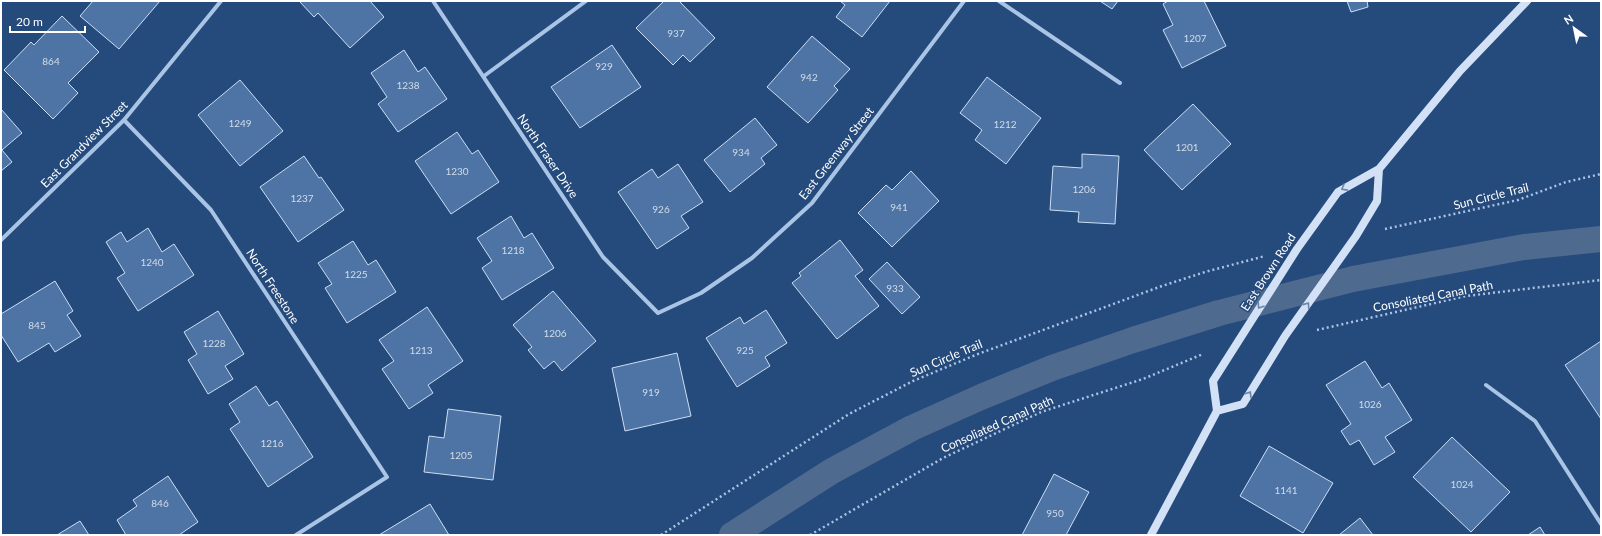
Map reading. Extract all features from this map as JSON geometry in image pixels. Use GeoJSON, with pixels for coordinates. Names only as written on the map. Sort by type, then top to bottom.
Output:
{"type":"FeatureCollection","features":[{"type":"Feature","properties":{"kind":"main road","name":"East Brown Road"},"geometry":{"type":"LineString","coordinates":[[1217,411],[1213,381],[1289,262],[1338,192],[1378,169],[1460,71],[1527,1]]}},
{"type":"Feature","properties":{"kind":"main road"},"geometry":{"type":"LineString","coordinates":[[1153,535],[1217,411],[1243,404],[1285,336],[1348,248],[1376,201],[1378,169]]}},
{"type":"Feature","properties":{"kind":"street","name":"East Grandview Street"},"geometry":{"type":"LineString","coordinates":[[1,240],[124,120],[222,1]]}},
{"type":"Feature","properties":{"kind":"street","name":"North Fraser Drive"},"geometry":{"type":"LineString","coordinates":[[433,1],[603,257],[658,313]]}},
{"type":"Feature","properties":{"kind":"street"},"geometry":{"type":"LineString","coordinates":[[484,76],[586,1]]}},
{"type":"Feature","properties":{"kind":"street","name":"East Greenway Street"},"geometry":{"type":"LineString","coordinates":[[658,313],[701,293],[752,258],[812,203],[964,1]]}},
{"type":"Feature","properties":{"kind":"street"},"geometry":{"type":"LineString","coordinates":[[999,1],[1120,83]]}},
{"type":"Feature","properties":{"kind":"street","name":"North Freestone"},"geometry":{"type":"LineString","coordinates":[[124,120],[211,210],[387,477],[296,535]]}},
{"type":"Feature","properties":{"kind":"street"},"geometry":{"type":"LineString","coordinates":[[1486,385],[1535,421],[1601,524]]}},
{"type":"Feature","properties":{"kind":"path","name":"Sun Circle Trail"},"geometry":{"type":"LineString","coordinates":[[1385,229],[1518,200],[1566,182],[1601,174]]}},
{"type":"Feature","properties":{"kind":"path","name":"Sun Circle Trail"},"geometry":{"type":"LineString","coordinates":[[661,535],[849,414],[913,381],[978,354],[1162,286],[1204,272],[1265,256]]}},
{"type":"Feature","properties":{"kind":"path","name":"Consoliated Canal Path"},"geometry":{"type":"LineString","coordinates":[[1317,330],[1466,296],[1601,280]]}},
{"type":"Feature","properties":{"kind":"path","name":"Consoliated Canal Path"},"geometry":{"type":"LineString","coordinates":[[810,535],[943,458],[1041,412],[1143,379],[1203,354]]}},
{"type":"Feature","properties":{"kind":"building"},"geometry":{"type":"Polygon","coordinates":[[[93,1],[160,1],[119,49],[80,16],[93,1]]]}},
{"type":"Feature","properties":{"kind":"building"},"geometry":{"type":"Polygon","coordinates":[[[370,1],[384,17],[350,48],[318,13],[314,17],[300,2],[370,1]]]}},
{"type":"Feature","properties":{"kind":"building"},"geometry":{"type":"Polygon","coordinates":[[[664,1],[679,1],[715,38],[690,62],[683,55],[673,65],[636,28],[664,1]]]}},
{"type":"Feature","properties":{"kind":"building"},"geometry":{"type":"Polygon","coordinates":[[[840,1],[890,1],[862,37],[836,17],[845,5],[840,1]]]}},
{"type":"Feature","properties":{"kind":"building"},"geometry":{"type":"Polygon","coordinates":[[[1100,1],[1118,1],[1112,9],[1100,1]]]}},
{"type":"Feature","properties":{"kind":"building"},"geometry":{"type":"Polygon","coordinates":[[[1168,1],[1204,1],[1226,46],[1182,68],[1163,30],[1173,25],[1163,4],[1168,1]]]}},
{"type":"Feature","properties":{"kind":"building"},"geometry":{"type":"Polygon","coordinates":[[[1347,1],[1367,1],[1368,7],[1351,12],[1347,1]]]}},
{"type":"Feature","properties":{"kind":"building"},"geometry":{"type":"Polygon","coordinates":[[[62,16],[99,52],[68,83],[78,93],[53,119],[4,70],[31,42],[34,45],[62,16]]]}},
{"type":"Feature","properties":{"kind":"building"},"geometry":{"type":"Polygon","coordinates":[[[812,36],[850,69],[834,86],[838,90],[808,123],[767,87],[812,36]]]}},
{"type":"Feature","properties":{"kind":"building"},"geometry":{"type":"Polygon","coordinates":[[[612,45],[641,87],[580,128],[551,87],[612,45]]]}},
{"type":"Feature","properties":{"kind":"building"},"geometry":{"type":"Polygon","coordinates":[[[404,50],[418,72],[425,67],[447,99],[398,132],[378,104],[387,97],[371,73],[404,50]]]}},
{"type":"Feature","properties":{"kind":"building"},"geometry":{"type":"Polygon","coordinates":[[[987,77],[1041,118],[1006,164],[975,140],[982,130],[960,113],[987,77]]]}},
{"type":"Feature","properties":{"kind":"building"},"geometry":{"type":"Polygon","coordinates":[[[240,80],[283,131],[240,166],[198,115],[240,80]]]}},
{"type":"Feature","properties":{"kind":"building"},"geometry":{"type":"Polygon","coordinates":[[[1193,104],[1231,144],[1182,190],[1144,150],[1193,104]]]}},
{"type":"Feature","properties":{"kind":"building"},"geometry":{"type":"Polygon","coordinates":[[[1,109],[22,133],[2,150],[12,162],[1,171],[1,109]]]}},
{"type":"Feature","properties":{"kind":"building"},"geometry":{"type":"Polygon","coordinates":[[[755,118],[777,145],[761,158],[765,164],[730,192],[704,160],[755,118]]]}},
{"type":"Feature","properties":{"kind":"building"},"geometry":{"type":"Polygon","coordinates":[[[457,132],[472,154],[478,150],[499,182],[451,214],[415,161],[457,132]]]}},
{"type":"Feature","properties":{"kind":"building"},"geometry":{"type":"Polygon","coordinates":[[[1082,154],[1119,156],[1115,224],[1078,222],[1079,212],[1050,210],[1053,166],[1082,168],[1082,154]]]}},
{"type":"Feature","properties":{"kind":"building"},"geometry":{"type":"Polygon","coordinates":[[[304,156],[344,210],[298,242],[260,187],[304,156]]]}},
{"type":"Feature","properties":{"kind":"building"},"geometry":{"type":"Polygon","coordinates":[[[678,164],[703,202],[681,216],[689,228],[657,249],[618,192],[652,169],[658,178],[678,164]]]}},
{"type":"Feature","properties":{"kind":"building"},"geometry":{"type":"Polygon","coordinates":[[[911,171],[939,201],[892,247],[858,213],[886,185],[892,190],[911,171]]]}},
{"type":"Feature","properties":{"kind":"building"},"geometry":{"type":"Polygon","coordinates":[[[511,216],[524,238],[532,233],[554,268],[502,300],[482,268],[492,261],[477,238],[511,216]]]}},
{"type":"Feature","properties":{"kind":"building"},"geometry":{"type":"Polygon","coordinates":[[[148,228],[162,252],[174,244],[194,275],[138,311],[117,278],[125,273],[106,242],[121,232],[127,242],[148,228]]]}},
{"type":"Feature","properties":{"kind":"building"},"geometry":{"type":"Polygon","coordinates":[[[840,240],[863,270],[855,276],[879,306],[837,339],[792,283],[801,276],[799,273],[840,240]]]}},
{"type":"Feature","properties":{"kind":"building"},"geometry":{"type":"Polygon","coordinates":[[[353,241],[368,265],[376,260],[396,292],[347,323],[325,288],[332,284],[318,263],[353,241]]]}},
{"type":"Feature","properties":{"kind":"building"},"geometry":{"type":"Polygon","coordinates":[[[887,262],[920,297],[902,314],[869,279],[887,262]]]}},
{"type":"Feature","properties":{"kind":"building"},"geometry":{"type":"Polygon","coordinates":[[[55,281],[73,311],[67,315],[81,336],[55,352],[49,343],[18,362],[1,335],[1,314],[55,281]]]}},
{"type":"Feature","properties":{"kind":"building"},"geometry":{"type":"Polygon","coordinates":[[[553,291],[596,341],[562,371],[554,361],[544,369],[528,350],[532,347],[513,325],[553,291]]]}},
{"type":"Feature","properties":{"kind":"building"},"geometry":{"type":"Polygon","coordinates":[[[427,307],[463,361],[428,385],[433,393],[409,409],[382,369],[394,361],[379,340],[427,307]]]}},
{"type":"Feature","properties":{"kind":"building"},"geometry":{"type":"Polygon","coordinates":[[[766,310],[787,343],[765,357],[770,366],[737,387],[706,338],[740,317],[744,324],[766,310]]]}},
{"type":"Feature","properties":{"kind":"building"},"geometry":{"type":"Polygon","coordinates":[[[218,311],[244,354],[225,366],[233,379],[208,394],[188,360],[197,354],[184,332],[218,311]]]}},
{"type":"Feature","properties":{"kind":"building"},"geometry":{"type":"Polygon","coordinates":[[[1601,341],[1601,419],[1565,365],[1601,341]]]}},
{"type":"Feature","properties":{"kind":"building"},"geometry":{"type":"Polygon","coordinates":[[[677,353],[691,416],[625,431],[612,368],[677,353]]]}},
{"type":"Feature","properties":{"kind":"building"},"geometry":{"type":"Polygon","coordinates":[[[1365,361],[1382,388],[1389,383],[1412,420],[1385,437],[1395,452],[1374,465],[1359,440],[1350,445],[1341,431],[1351,424],[1326,385],[1365,361]]]}},
{"type":"Feature","properties":{"kind":"building"},"geometry":{"type":"Polygon","coordinates":[[[256,386],[269,406],[277,401],[313,457],[268,487],[230,429],[240,422],[229,404],[256,386]]]}},
{"type":"Feature","properties":{"kind":"building"},"geometry":{"type":"Polygon","coordinates":[[[448,409],[501,416],[493,480],[424,472],[429,436],[444,438],[448,409]]]}},
{"type":"Feature","properties":{"kind":"building"},"geometry":{"type":"Polygon","coordinates":[[[1452,437],[1510,492],[1471,532],[1413,477],[1452,437]]]}},
{"type":"Feature","properties":{"kind":"building"},"geometry":{"type":"Polygon","coordinates":[[[1269,446],[1333,483],[1303,533],[1240,496],[1269,446]]]}},
{"type":"Feature","properties":{"kind":"building"},"geometry":{"type":"Polygon","coordinates":[[[1054,474],[1089,492],[1066,535],[1022,535],[1054,474]]]}},
{"type":"Feature","properties":{"kind":"building"},"geometry":{"type":"Polygon","coordinates":[[[168,476],[198,522],[179,535],[126,535],[117,520],[137,506],[133,500],[168,476]]]}},
{"type":"Feature","properties":{"kind":"building"},"geometry":{"type":"Polygon","coordinates":[[[430,504],[449,535],[379,535],[430,504]]]}},
{"type":"Feature","properties":{"kind":"building"},"geometry":{"type":"Polygon","coordinates":[[[1360,518],[1373,535],[1339,535],[1360,518]]]}},
{"type":"Feature","properties":{"kind":"building"},"geometry":{"type":"Polygon","coordinates":[[[80,521],[89,535],[57,535],[80,521]]]}},
{"type":"Feature","properties":{"kind":"building"},"geometry":{"type":"Polygon","coordinates":[[[1540,527],[1545,535],[1528,535],[1540,527]]]}},
{"type":"Feature","properties":{"kind":"waterway"},"geometry":{"type":"LineString","coordinates":[[732,535],[832,471],[912,428],[981,397],[1052,368],[1133,340],[1219,313],[1353,279],[1524,247],[1601,239]]}}]}
